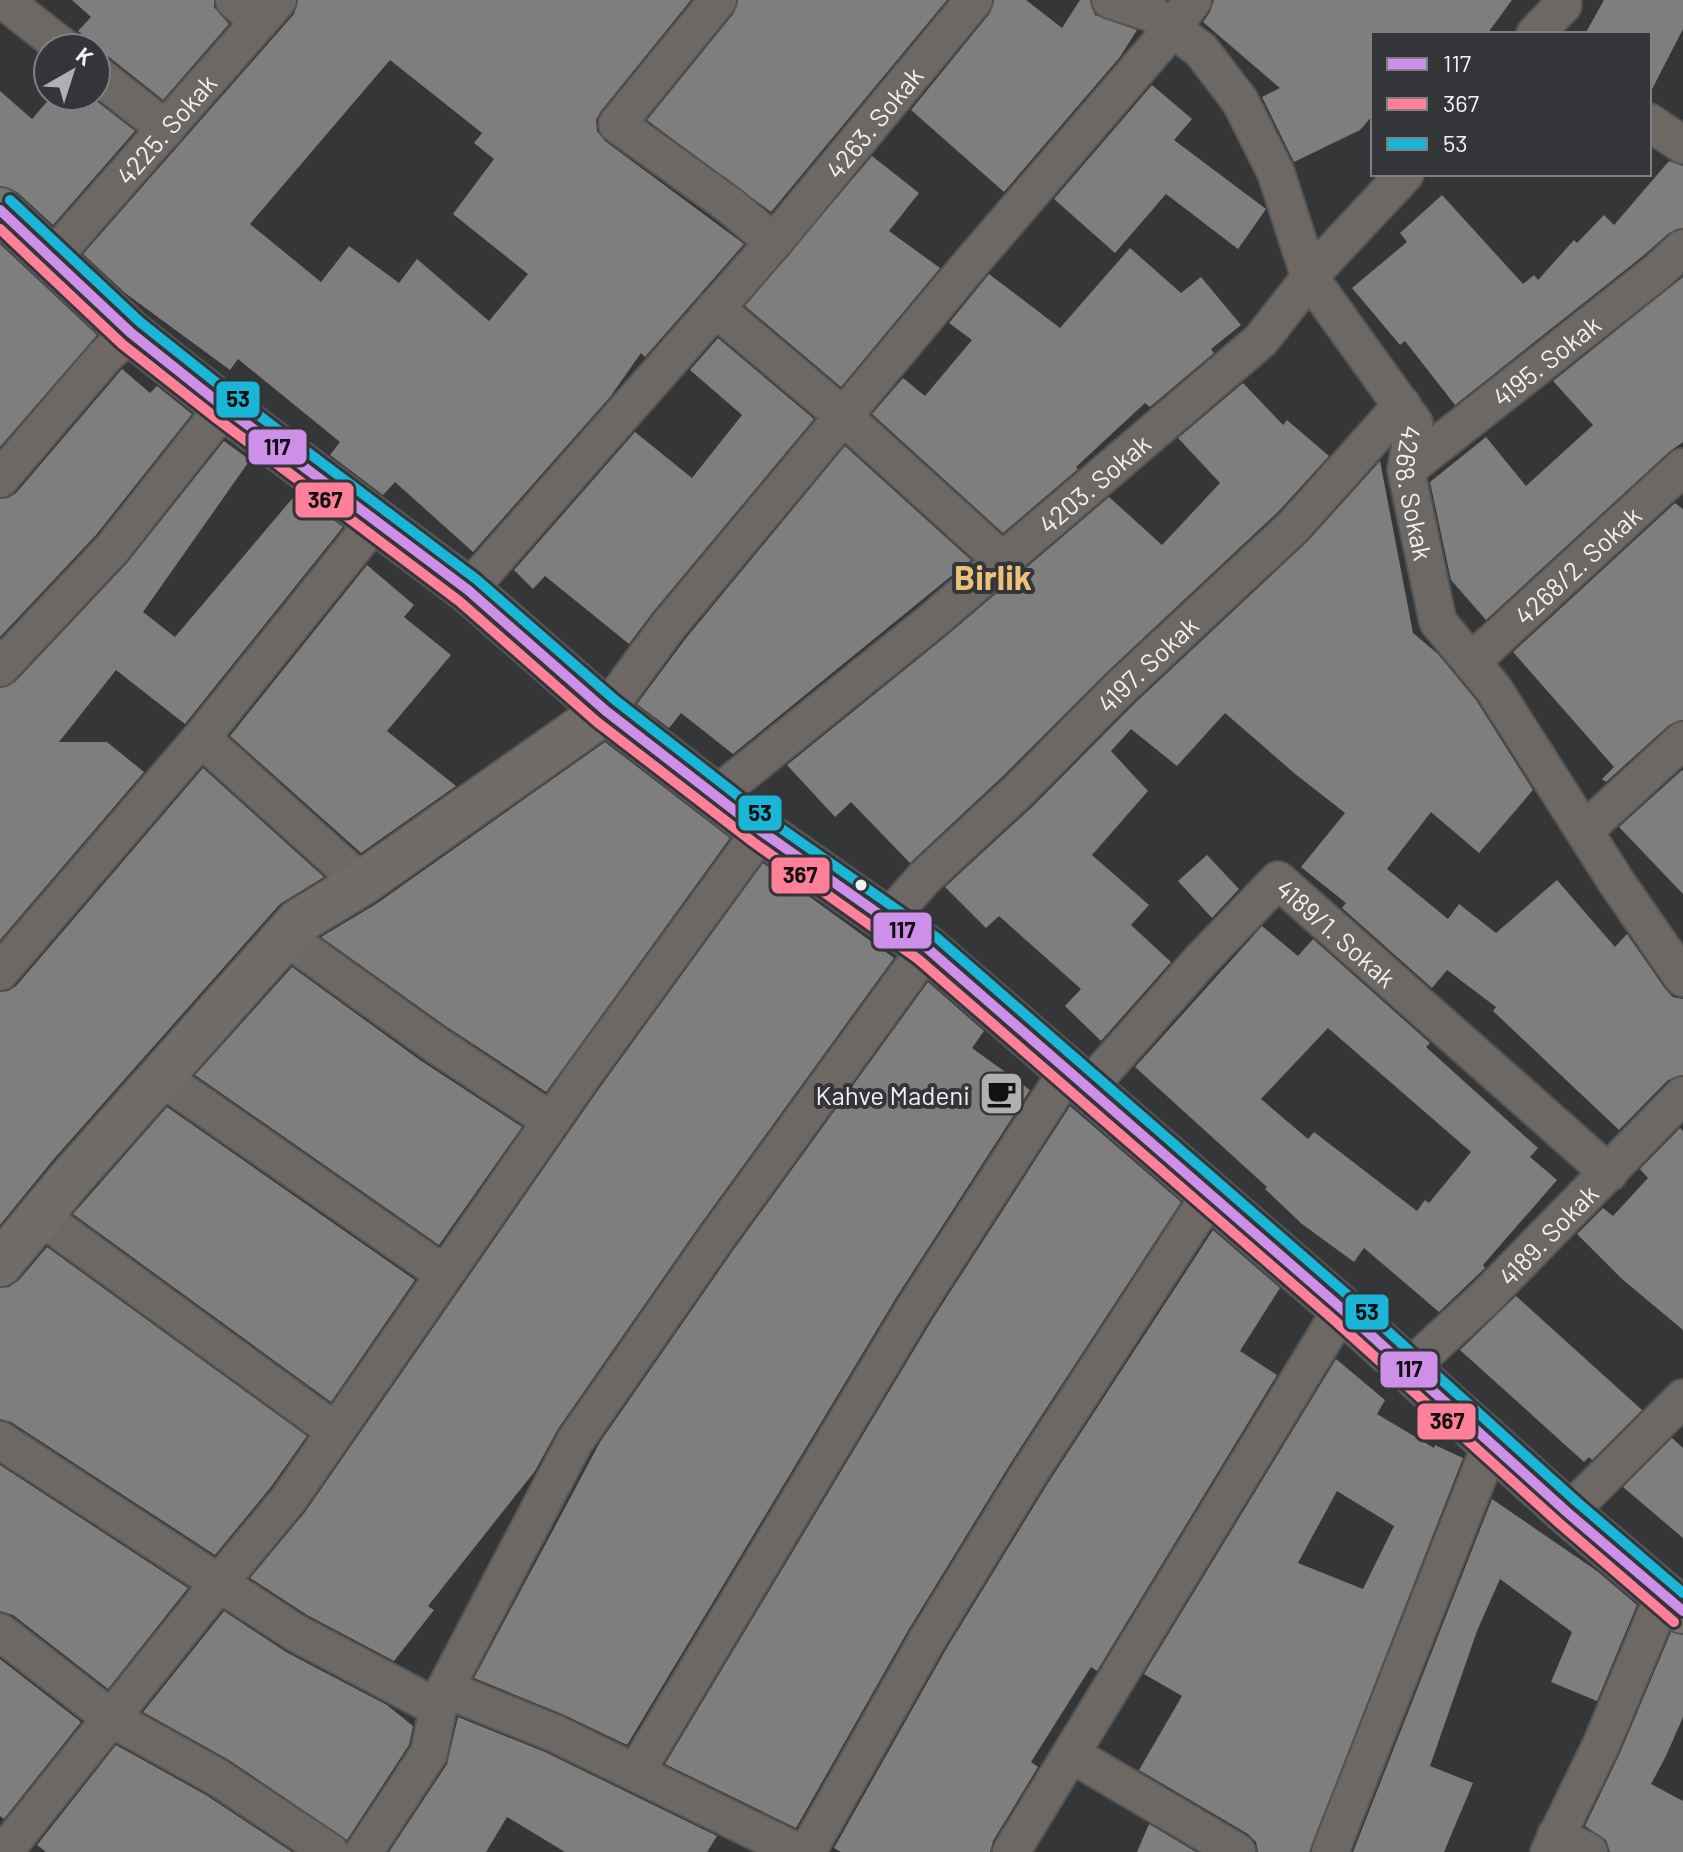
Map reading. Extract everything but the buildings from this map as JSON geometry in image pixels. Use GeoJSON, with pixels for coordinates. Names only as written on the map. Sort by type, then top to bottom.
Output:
{"type":"FeatureCollection","features":[{"type":"Feature","properties":{"kind":"main road"},"geometry":{"type":"LineString","coordinates":[[0,210],[131,333],[224,407],[468,590],[606,711],[761,831],[927,948],[1674,1603]]}},
{"type":"Feature","properties":{"kind":"main road"},"geometry":{"type":"LineString","coordinates":[[0,1264],[299,921],[362,883],[606,711]]}},
{"type":"Feature","properties":{"kind":"street"},"geometry":{"type":"LineString","coordinates":[[3,0],[44,32]]}},
{"type":"Feature","properties":{"kind":"street"},"geometry":{"type":"LineString","coordinates":[[718,0],[617,124],[728,204],[774,242]]}},
{"type":"Feature","properties":{"kind":"street","name":"4263. Sokak"},"geometry":{"type":"LineString","coordinates":[[468,590],[774,242],[974,0]]}},
{"type":"Feature","properties":{"kind":"street","name":"4268. Sokak"},"geometry":{"type":"LineString","coordinates":[[1110,0],[1151,13],[1201,50],[1240,101],[1276,173],[1310,278],[1414,423],[1406,470],[1438,622],[1493,688],[1683,978]]}},
{"type":"Feature","properties":{"kind":"street"},"geometry":{"type":"LineString","coordinates":[[606,711],[669,625],[1172,29],[1193,0]]}},
{"type":"Feature","properties":{"kind":"street"},"geometry":{"type":"LineString","coordinates":[[1537,32],[1562,1]]}},
{"type":"Feature","properties":{"kind":"street","name":"4225. Sokak"},"geometry":{"type":"LineString","coordinates":[[52,258],[166,129],[257,7]]}},
{"type":"Feature","properties":{"kind":"street"},"geometry":{"type":"LineString","coordinates":[[112,87],[166,129]]}},
{"type":"Feature","properties":{"kind":"street"},"geometry":{"type":"LineString","coordinates":[[1651,123],[1683,145]]}},
{"type":"Feature","properties":{"kind":"street","name":"4203. Sokak"},"geometry":{"type":"LineString","coordinates":[[716,795],[932,621],[1261,340],[1310,278],[1403,176]]}},
{"type":"Feature","properties":{"kind":"street","name":"4195. Sokak"},"geometry":{"type":"LineString","coordinates":[[1406,470],[1683,248]]}},
{"type":"Feature","properties":{"kind":"street"},"geometry":{"type":"LineString","coordinates":[[715,308],[843,416],[1002,560]]}},
{"type":"Feature","properties":{"kind":"street"},"geometry":{"type":"LineString","coordinates":[[0,479],[106,355],[131,333]]}},
{"type":"Feature","properties":{"kind":"street","name":"4197. Sokak"},"geometry":{"type":"LineString","coordinates":[[888,919],[924,878],[1017,792],[1120,688],[1294,526],[1402,405]]}},
{"type":"Feature","properties":{"kind":"street"},"geometry":{"type":"LineString","coordinates":[[0,668],[112,549],[224,407]]}},
{"type":"Feature","properties":{"kind":"street","name":"4268/2. Sokak"},"geometry":{"type":"LineString","coordinates":[[1471,662],[1679,478]]}},
{"type":"Feature","properties":{"kind":"street"},"geometry":{"type":"LineString","coordinates":[[0,972],[201,738],[375,521]]}},
{"type":"Feature","properties":{"kind":"street"},"geometry":{"type":"LineString","coordinates":[[201,738],[362,883]]}},
{"type":"Feature","properties":{"kind":"street"},"geometry":{"type":"LineString","coordinates":[[1584,831],[1683,740]]}},
{"type":"Feature","properties":{"kind":"street"},"geometry":{"type":"LineString","coordinates":[[14,1842],[288,1500],[551,1121],[761,831]]}},
{"type":"Feature","properties":{"kind":"street","name":"4189/1. Sokak"},"geometry":{"type":"LineString","coordinates":[[1077,1081],[1278,880],[1609,1173]]}},
{"type":"Feature","properties":{"kind":"street"},"geometry":{"type":"LineString","coordinates":[[286,937],[432,1042],[551,1121]]}},
{"type":"Feature","properties":{"kind":"street"},"geometry":{"type":"LineString","coordinates":[[364,1852],[429,1753],[441,1699],[575,1441],[726,1224],[927,948]]}},
{"type":"Feature","properties":{"kind":"street"},"geometry":{"type":"LineString","coordinates":[[161,1077],[444,1274]]}},
{"type":"Feature","properties":{"kind":"street"},"geometry":{"type":"LineString","coordinates":[[636,1772],[914,1309],[1077,1081]]}},
{"type":"Feature","properties":{"kind":"street","name":"4189. Sokak"},"geometry":{"type":"LineString","coordinates":[[1408,1369],[1485,1298],[1683,1095]]}},
{"type":"Feature","properties":{"kind":"street"},"geometry":{"type":"LineString","coordinates":[[807,1852],[927,1640],[1030,1472],[1210,1195]]}},
{"type":"Feature","properties":{"kind":"street"},"geometry":{"type":"LineString","coordinates":[[40,1216],[335,1431]]}},
{"type":"Feature","properties":{"kind":"street"},"geometry":{"type":"LineString","coordinates":[[1011,1852],[1342,1309]]}},
{"type":"Feature","properties":{"kind":"street"},"geometry":{"type":"LineString","coordinates":[[1568,1513],[1683,1398]]}},
{"type":"Feature","properties":{"kind":"street"},"geometry":{"type":"LineString","coordinates":[[0,1440],[296,1633],[441,1699],[554,1733],[636,1772],[733,1838],[798,1852]]}},
{"type":"Feature","properties":{"kind":"street"},"geometry":{"type":"LineString","coordinates":[[1330,1852],[1491,1444]]}},
{"type":"Feature","properties":{"kind":"street"},"geometry":{"type":"LineString","coordinates":[[1589,1852],[1553,1843],[1674,1603]]}},
{"type":"Feature","properties":{"kind":"street"},"geometry":{"type":"LineString","coordinates":[[0,1632],[111,1718],[217,1777],[330,1852]]}},
{"type":"Feature","properties":{"kind":"street"},"geometry":{"type":"LineString","coordinates":[[1071,1754],[1237,1852]]}},
{"type":"Feature","properties":{"kind":"transit line","name":"53"},"geometry":{"type":"LineString","coordinates":[[10,200],[140,322],[476,579],[615,700],[769,820],[936,937],[1351,1298],[1683,1593]]}},
{"type":"Feature","properties":{"kind":"transit line","name":"117"},"geometry":{"type":"LineString","coordinates":[[0,210],[131,333],[224,407],[468,590],[606,711],[761,831],[927,948],[1683,1611]]}},
{"type":"Feature","properties":{"kind":"transit line","name":"367"},"geometry":{"type":"LineString","coordinates":[[0,229],[122,344],[459,601],[597,722],[753,842],[918,959],[1333,1319],[1674,1622]]}},
{"type":"Feature","properties":{"kind":"place","name":"Kahve Madeni"},"geometry":{"type":"Point","coordinates":[1001,1094]}},
{"type":"Feature","properties":{"kind":"district","name":"Birlik"},"geometry":{"type":"Point","coordinates":[993,576]}}]}
